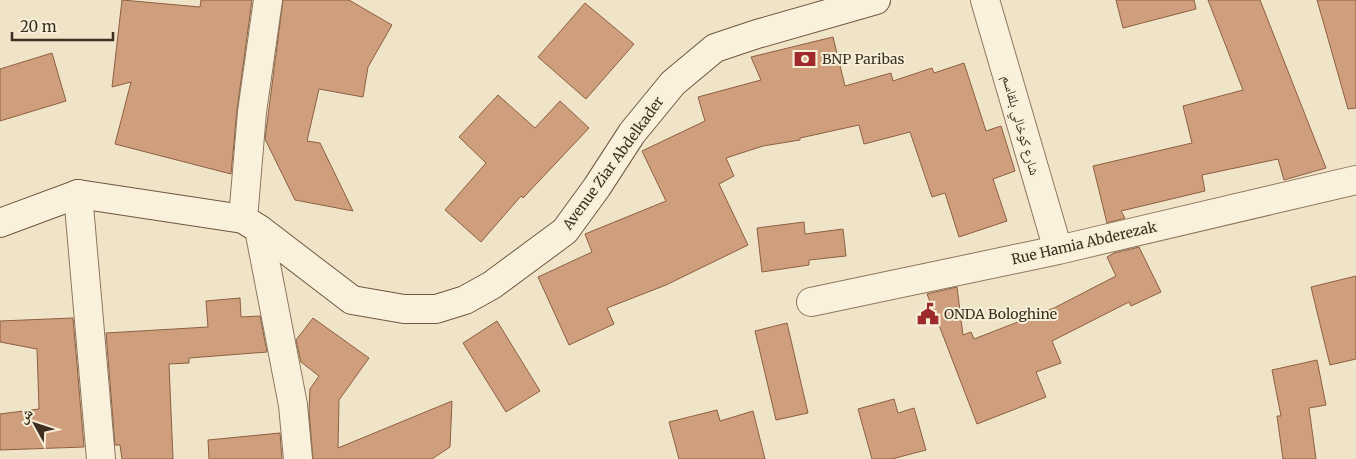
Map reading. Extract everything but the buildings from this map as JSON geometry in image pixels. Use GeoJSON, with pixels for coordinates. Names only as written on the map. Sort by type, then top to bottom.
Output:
{"type":"FeatureCollection","features":[{"type":"Feature","properties":{"kind":"street"},"geometry":{"type":"LineString","coordinates":[[268,0],[252,112],[251,224],[293,405],[298,459]]}},
{"type":"Feature","properties":{"kind":"street","name":"Avenue Ziar Abdelkader"},"geometry":{"type":"LineString","coordinates":[[251,224],[352,300],[404,309],[436,308],[465,300],[492,285],[566,231],[632,133],[672,83],[715,48],[834,5],[876,0]]}},
{"type":"Feature","properties":{"kind":"street","name":"شارع كوخالي بلقاسم"},"geometry":{"type":"LineString","coordinates":[[985,0],[1058,250]]}},
{"type":"Feature","properties":{"kind":"street","name":"Rue Hamia Abderezak"},"geometry":{"type":"LineString","coordinates":[[811,302],[1058,250],[1356,180]]}},
{"type":"Feature","properties":{"kind":"street"},"geometry":{"type":"LineString","coordinates":[[0,222],[78,194],[251,224]]}},
{"type":"Feature","properties":{"kind":"street"},"geometry":{"type":"LineString","coordinates":[[78,194],[101,459]]}},
{"type":"Feature","properties":{"kind":"place","name":"BNP Paribas"},"geometry":{"type":"Point","coordinates":[805,59]}},
{"type":"Feature","properties":{"kind":"place","name":"ONDA Bologhine"},"geometry":{"type":"Point","coordinates":[928,314]}}]}
